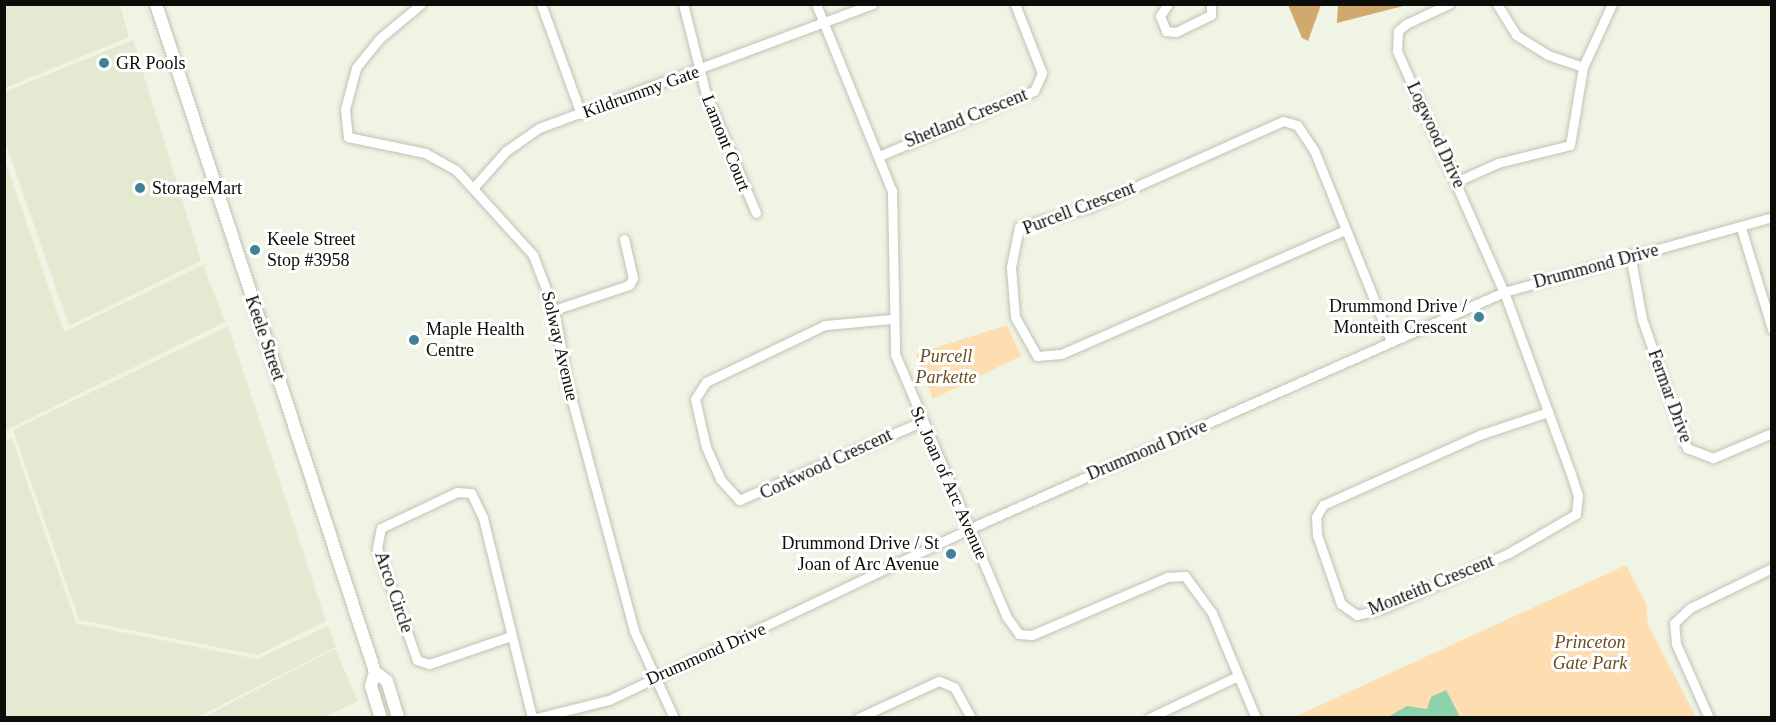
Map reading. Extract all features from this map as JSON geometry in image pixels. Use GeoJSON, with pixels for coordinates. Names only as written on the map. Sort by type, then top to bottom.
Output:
{"type":"FeatureCollection","features":[{"type":"Feature","properties":{"kind":"main road","name":"Keele Street"},"geometry":{"type":"LineString","coordinates":[[156,4],[375,672],[371,686],[381,717]]}},
{"type":"Feature","properties":{"kind":"main road","name":"Keele Street"},"geometry":{"type":"LineString","coordinates":[[375,672],[387,681],[398,717]]}},
{"type":"Feature","properties":{"kind":"street","name":"Solway Avenue"},"geometry":{"type":"LineString","coordinates":[[421,4],[380,38],[356,68],[345,109],[348,137],[425,153],[475,186],[533,255],[554,310],[567,382],[631,620],[674,717]]}},
{"type":"Feature","properties":{"kind":"street"},"geometry":{"type":"LineString","coordinates":[[542,4],[581,114]]}},
{"type":"Feature","properties":{"kind":"street","name":"Lamont Court"},"geometry":{"type":"LineString","coordinates":[[683,4],[699,72],[736,175],[756,213]]}},
{"type":"Feature","properties":{"kind":"street","name":"St. Joan of Arc Avenue"},"geometry":{"type":"LineString","coordinates":[[816,4],[879,156],[894,208],[892,319],[895,354],[921,422],[970,528],[1006,616],[1019,634],[1062,625],[1167,577],[1185,576],[1199,589],[1256,717]]}},
{"type":"Feature","properties":{"kind":"street"},"geometry":{"type":"LineString","coordinates":[[822,23],[873,4]]}},
{"type":"Feature","properties":{"kind":"street","name":"Shetland Crescent"},"geometry":{"type":"LineString","coordinates":[[879,156],[1034,91],[1042,73],[1015,4]]}},
{"type":"Feature","properties":{"kind":"street"},"geometry":{"type":"LineString","coordinates":[[1168,4],[1160,16],[1166,31],[1176,32],[1211,15],[1211,4]]}},
{"type":"Feature","properties":{"kind":"street","name":"Logwood Drive"},"geometry":{"type":"LineString","coordinates":[[1449,4],[1406,24],[1395,42],[1458,181],[1504,292]]}},
{"type":"Feature","properties":{"kind":"street"},"geometry":{"type":"LineString","coordinates":[[1497,4],[1516,35],[1548,55],[1583,67]]}},
{"type":"Feature","properties":{"kind":"street"},"geometry":{"type":"LineString","coordinates":[[1458,181],[1498,163],[1570,145],[1583,67],[1612,4]]}},
{"type":"Feature","properties":{"kind":"street","name":"Kildrummy Gate"},"geometry":{"type":"LineString","coordinates":[[475,186],[520,140],[581,114],[699,72],[822,23]]}},
{"type":"Feature","properties":{"kind":"street","name":"Purcell Crescent"},"geometry":{"type":"LineString","coordinates":[[1345,230],[1061,354],[1037,356],[1015,317],[1011,267],[1013,237],[1019,227],[1090,207],[1283,121],[1297,125],[1314,150],[1391,342]]}},
{"type":"Feature","properties":{"kind":"street","name":"Drummond Drive"},"geometry":{"type":"LineString","coordinates":[[534,717],[609,700],[655,676],[970,528],[1504,292],[1630,255],[1741,228],[1772,217]]}},
{"type":"Feature","properties":{"kind":"street"},"geometry":{"type":"LineString","coordinates":[[1741,228],[1772,329]]}},
{"type":"Feature","properties":{"kind":"street"},"geometry":{"type":"LineString","coordinates":[[554,310],[629,285],[633,278],[624,239]]}},
{"type":"Feature","properties":{"kind":"street","name":"Fermar Drive"},"geometry":{"type":"LineString","coordinates":[[1630,255],[1642,319],[1687,448],[1713,458],[1772,433]]}},
{"type":"Feature","properties":{"kind":"street","name":"Monteith Crescent"},"geometry":{"type":"LineString","coordinates":[[1504,292],[1548,412],[1578,495],[1576,514],[1509,553],[1381,609],[1356,615],[1341,604],[1317,535],[1316,517],[1323,505],[1482,434],[1548,412]]}},
{"type":"Feature","properties":{"kind":"street","name":"Corkwood Crescent"},"geometry":{"type":"LineString","coordinates":[[892,319],[825,325],[706,382],[695,399],[706,447],[721,480],[739,500],[921,422]]}},
{"type":"Feature","properties":{"kind":"street","name":"Arco Circle"},"geometry":{"type":"LineString","coordinates":[[510,636],[429,664],[417,660],[377,548],[381,528],[457,492],[471,493],[483,518],[510,636],[534,717]]}},
{"type":"Feature","properties":{"kind":"street"},"geometry":{"type":"LineString","coordinates":[[1709,717],[1676,644],[1674,624],[1690,608],[1772,568]]}},
{"type":"Feature","properties":{"kind":"street"},"geometry":{"type":"LineString","coordinates":[[1149,717],[1238,676]]}},
{"type":"Feature","properties":{"kind":"street"},"geometry":{"type":"LineString","coordinates":[[858,717],[939,681],[954,687],[971,717]]}},
{"type":"Feature","properties":{"kind":"shaded area"},"geometry":{"type":"Polygon","coordinates":[[[5,4],[120,5],[129,37],[5,88],[5,4]]]}},
{"type":"Feature","properties":{"kind":"shaded area"},"geometry":{"type":"Polygon","coordinates":[[[1338,4],[1407,5],[1337,23],[1338,4]]]}},
{"type":"Feature","properties":{"kind":"shaded area"},"geometry":{"type":"Polygon","coordinates":[[[1288,5],[1321,5],[1308,41],[1302,38],[1288,5]]]}},
{"type":"Feature","properties":{"kind":"shaded area"},"geometry":{"type":"Polygon","coordinates":[[[133,40],[201,261],[69,326],[5,141],[5,92],[133,40]]]}},
{"type":"Feature","properties":{"kind":"shaded area"},"geometry":{"type":"Polygon","coordinates":[[[4,157],[64,332],[203,265],[225,322],[5,431],[4,157]]]}},
{"type":"Feature","properties":{"kind":"shaded area"},"geometry":{"type":"Polygon","coordinates":[[[228,326],[326,621],[257,655],[79,620],[13,430],[228,326]]]}},
{"type":"Feature","properties":{"kind":"shaded area"},"geometry":{"type":"Polygon","coordinates":[[[12,438],[76,623],[257,659],[328,626],[336,647],[198,717],[5,717],[4,441],[12,438]]]}},
{"type":"Feature","properties":{"kind":"shaded area"},"geometry":{"type":"Polygon","coordinates":[[[335,649],[358,701],[324,717],[204,717],[335,649]]]}},
{"type":"Feature","properties":{"kind":"shaded area"},"geometry":{"type":"Polygon","coordinates":[[[1446,690],[1460,717],[1388,717],[1407,706],[1427,709],[1431,697],[1446,690]]]}},
{"type":"Feature","properties":{"kind":"green space","name":"Purcell Parkette"},"geometry":{"type":"Polygon","coordinates":[[[1007,325],[1021,356],[933,399],[916,354],[1007,325]]]}},
{"type":"Feature","properties":{"kind":"green space","name":"Princeton Gate Park"},"geometry":{"type":"Polygon","coordinates":[[[1626,565],[1646,604],[1648,625],[1696,717],[1292,718],[1626,565]]]}},
{"type":"Feature","properties":{"kind":"place","name":"GR Pools"},"geometry":{"type":"Point","coordinates":[104,63]}},
{"type":"Feature","properties":{"kind":"place","name":"StorageMart"},"geometry":{"type":"Point","coordinates":[140,188]}},
{"type":"Feature","properties":{"kind":"place","name":"Keele Street Stop #3958"},"geometry":{"type":"Point","coordinates":[255,250]}},
{"type":"Feature","properties":{"kind":"place","name":"Drummond Drive / Monteith Crescent"},"geometry":{"type":"Point","coordinates":[1479,317]}},
{"type":"Feature","properties":{"kind":"place","name":"Maple Health Centre"},"geometry":{"type":"Point","coordinates":[414,340]}},
{"type":"Feature","properties":{"kind":"place","name":"Drummond Drive / St Joan of Arc Avenue"},"geometry":{"type":"Point","coordinates":[951,554]}}]}
